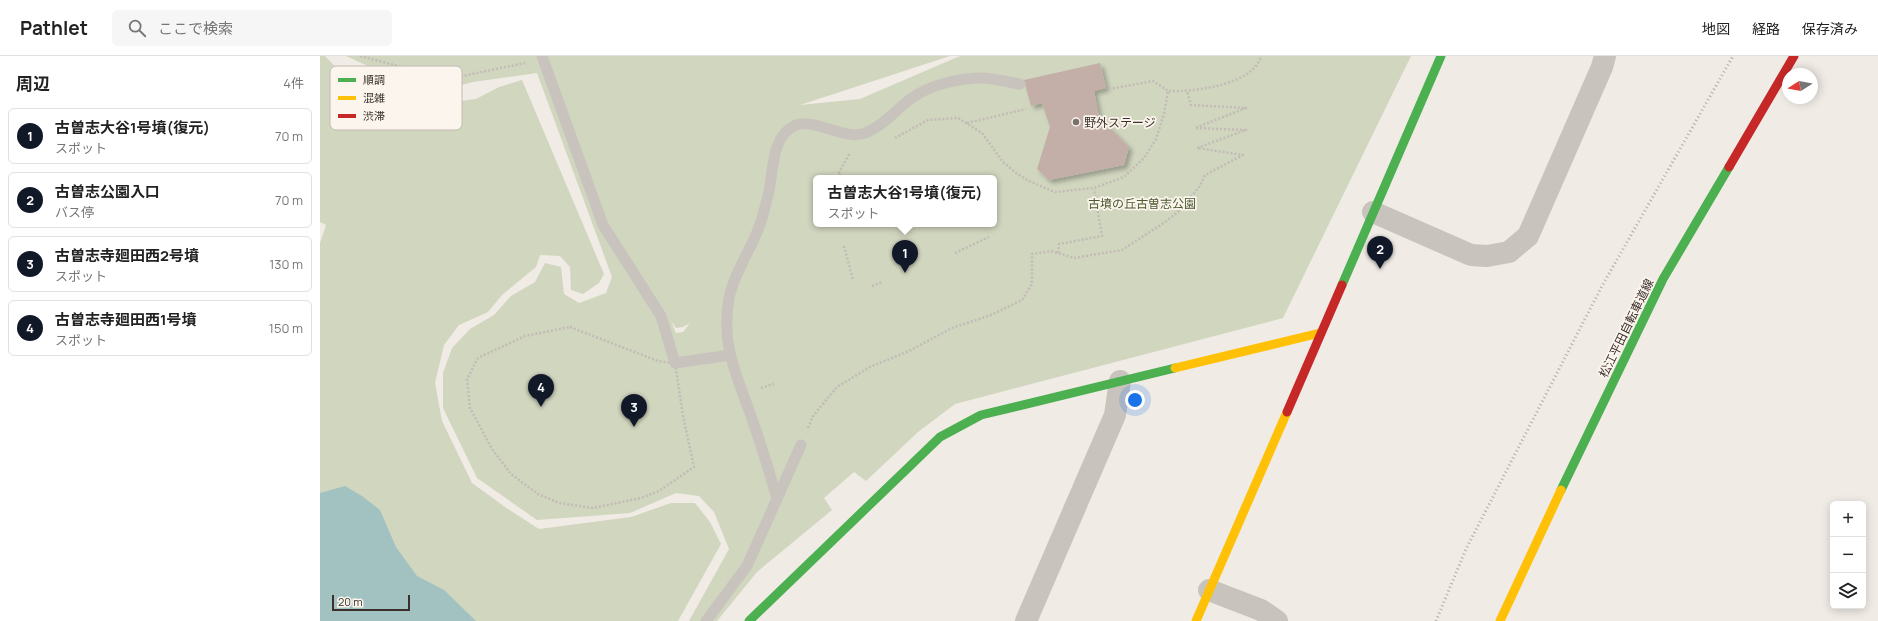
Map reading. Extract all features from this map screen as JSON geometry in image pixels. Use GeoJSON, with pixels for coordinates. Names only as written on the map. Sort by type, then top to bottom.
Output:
{"type":"FeatureCollection","features":[{"type":"Feature","properties":{"kind":"street"},"geometry":{"type":"LineString","coordinates":[[1196,621],[1441,56]]}},
{"type":"Feature","properties":{"kind":"street"},"geometry":{"type":"LineString","coordinates":[[1373,212],[1471,255],[1487,256],[1509,252],[1528,236],[1602,67],[1604,56]]}},
{"type":"Feature","properties":{"kind":"street","name":"松江平田自転車道線"},"geometry":{"type":"LineString","coordinates":[[1500,621],[1582,444],[1663,279],[1794,56]]}},
{"type":"Feature","properties":{"kind":"street"},"geometry":{"type":"LineString","coordinates":[[749,621],[940,437],[981,415],[1320,333]]}},
{"type":"Feature","properties":{"kind":"street"},"geometry":{"type":"LineString","coordinates":[[1026,621],[1115,415],[1120,381]]}},
{"type":"Feature","properties":{"kind":"street"},"geometry":{"type":"LineString","coordinates":[[1209,590],[1261,610],[1277,621]]}},
{"type":"Feature","properties":{"kind":"lane"},"geometry":{"type":"LineString","coordinates":[[543,58],[603,226],[661,316],[675,363],[730,355]]}},
{"type":"Feature","properties":{"kind":"lane"},"geometry":{"type":"LineString","coordinates":[[777,499],[750,413],[735,374],[730,355],[726,322],[730,295],[760,226],[771,182],[776,148],[782,134],[797,124],[816,125],[843,134],[865,134],[888,119],[912,98],[940,84],[979,78],[1020,84]]}},
{"type":"Feature","properties":{"kind":"lane"},"geometry":{"type":"LineString","coordinates":[[706,621],[747,566],[801,444]]}},
{"type":"Feature","properties":{"kind":"path"},"geometry":{"type":"LineString","coordinates":[[360,56],[398,66]]}},
{"type":"Feature","properties":{"kind":"path"},"geometry":{"type":"LineString","coordinates":[[1109,89],[1153,81],[1168,91],[1188,91],[1224,84],[1246,74],[1259,64],[1261,56]]}},
{"type":"Feature","properties":{"kind":"path"},"geometry":{"type":"LineString","coordinates":[[462,76],[543,58]]}},
{"type":"Feature","properties":{"kind":"path"},"geometry":{"type":"LineString","coordinates":[[894,139],[928,120],[958,118],[982,134],[1003,162],[1016,173],[1031,182],[1055,192],[1094,188],[1124,177],[1144,158],[1156,139],[1164,114],[1168,91]]}},
{"type":"Feature","properties":{"kind":"path"},"geometry":{"type":"LineString","coordinates":[[801,444],[813,416],[838,387],[870,367],[909,351],[952,328],[992,315],[1022,300],[1032,284],[1032,254],[1050,251],[1074,258],[1122,250],[1166,222],[1178,212],[1200,186],[1205,175],[1242,155],[1197,148],[1246,130],[1195,128],[1246,108],[1191,105],[1188,91]]}},
{"type":"Feature","properties":{"kind":"path"},"geometry":{"type":"LineString","coordinates":[[966,124],[1026,109]]}},
{"type":"Feature","properties":{"kind":"path"},"geometry":{"type":"LineString","coordinates":[[840,175],[838,174],[849,154]]}},
{"type":"Feature","properties":{"kind":"path"},"geometry":{"type":"LineString","coordinates":[[1058,253],[1059,244],[1102,236],[1094,188]]}},
{"type":"Feature","properties":{"kind":"path"},"geometry":{"type":"LineString","coordinates":[[955,253],[989,237]]}},
{"type":"Feature","properties":{"kind":"path"},"geometry":{"type":"LineString","coordinates":[[844,246],[853,280]]}},
{"type":"Feature","properties":{"kind":"path"},"geometry":{"type":"LineString","coordinates":[[872,286],[882,282]]}},
{"type":"Feature","properties":{"kind":"path"},"geometry":{"type":"LineString","coordinates":[[570,327],[658,361],[675,363],[683,416],[694,467],[659,491],[641,498],[593,508],[559,503],[538,494],[511,474],[492,449],[470,408],[466,379],[478,358],[525,336],[545,331],[570,327]]}},
{"type":"Feature","properties":{"kind":"green space"},"geometry":{"type":"Polygon","coordinates":[[[320,56],[325,56],[335,66],[330,66],[330,130],[462,130],[462,101],[476,99],[499,87],[522,80],[604,274],[599,283],[583,294],[571,290],[570,267],[560,256],[540,255],[536,267],[502,295],[488,312],[459,325],[444,345],[435,383],[442,421],[472,483],[539,529],[631,517],[671,503],[695,503],[710,522],[721,544],[678,621],[320,621],[320,243],[326,225],[320,222],[320,56]]]}},
{"type":"Feature","properties":{"kind":"green space","name":"古墳の丘古曽志公園"},"geometry":{"type":"Polygon","coordinates":[[[346,56],[950,56],[800,105],[860,99],[960,56],[1411,56],[1283,318],[955,404],[918,432],[866,481],[854,472],[824,498],[832,510],[757,572],[717,621],[689,621],[729,549],[714,512],[699,496],[676,493],[630,513],[537,520],[477,478],[443,408],[443,373],[452,348],[470,329],[494,315],[511,296],[535,282],[545,263],[561,267],[564,294],[579,303],[606,293],[612,277],[537,73],[473,82],[462,85],[462,66],[368,66],[346,56]],[[671,321],[676,333],[683,332],[690,323],[683,327],[676,328],[671,321]]]}},
{"type":"Feature","properties":{"kind":"water"},"geometry":{"type":"Polygon","coordinates":[[[345,486],[362,496],[380,510],[396,547],[417,576],[444,590],[476,621],[320,621],[320,493],[345,486]]]}},
{"type":"Feature","properties":{"kind":"building","name":"野外ステージ"},"geometry":{"type":"Polygon","coordinates":[[[1100,63],[1106,88],[1094,91],[1099,117],[1129,147],[1124,165],[1049,180],[1037,169],[1050,127],[1042,103],[1031,106],[1024,80],[1100,63]]]}},
{"type":"Feature","properties":{"kind":"railway"},"geometry":{"type":"LineString","coordinates":[[1436,621],[1466,549],[1602,286],[1733,56]]}},
{"type":"Feature","properties":{"kind":"traffic: fast"},"geometry":{"type":"LineString","coordinates":[[1342,285],[1441,56]]}},
{"type":"Feature","properties":{"kind":"traffic: fast"},"geometry":{"type":"LineString","coordinates":[[1561,490],[1663,279],[1729,167]]}},
{"type":"Feature","properties":{"kind":"traffic: fast"},"geometry":{"type":"LineString","coordinates":[[749,621],[940,437],[981,415],[1175,368]]}},
{"type":"Feature","properties":{"kind":"traffic: slow"},"geometry":{"type":"LineString","coordinates":[[1175,368],[1320,333]]}},
{"type":"Feature","properties":{"kind":"traffic: slow"},"geometry":{"type":"LineString","coordinates":[[1196,621],[1287,412]]}},
{"type":"Feature","properties":{"kind":"traffic: slow"},"geometry":{"type":"LineString","coordinates":[[1500,621],[1561,490]]}},
{"type":"Feature","properties":{"kind":"traffic: jam"},"geometry":{"type":"LineString","coordinates":[[1729,167],[1794,56]]}},
{"type":"Feature","properties":{"kind":"traffic: jam"},"geometry":{"type":"LineString","coordinates":[[1287,412],[1342,285]]}},
{"type":"Feature","properties":{"kind":"place","name":"野外ステージ"},"geometry":{"type":"Point","coordinates":[1076,122]}},
{"type":"Feature","properties":{"kind":"place","name":"古曽志公園入口"},"geometry":{"type":"Point","coordinates":[1380,269]}},
{"type":"Feature","properties":{"kind":"place","name":"古曽志大谷1号墳(復元)"},"geometry":{"type":"Point","coordinates":[905,273]}},
{"type":"Feature","properties":{"kind":"place","name":"古曽志寺廻田西1号墳"},"geometry":{"type":"Point","coordinates":[541,407]}},
{"type":"Feature","properties":{"kind":"place","name":"古曽志寺廻田西2号墳"},"geometry":{"type":"Point","coordinates":[634,427]}}]}
